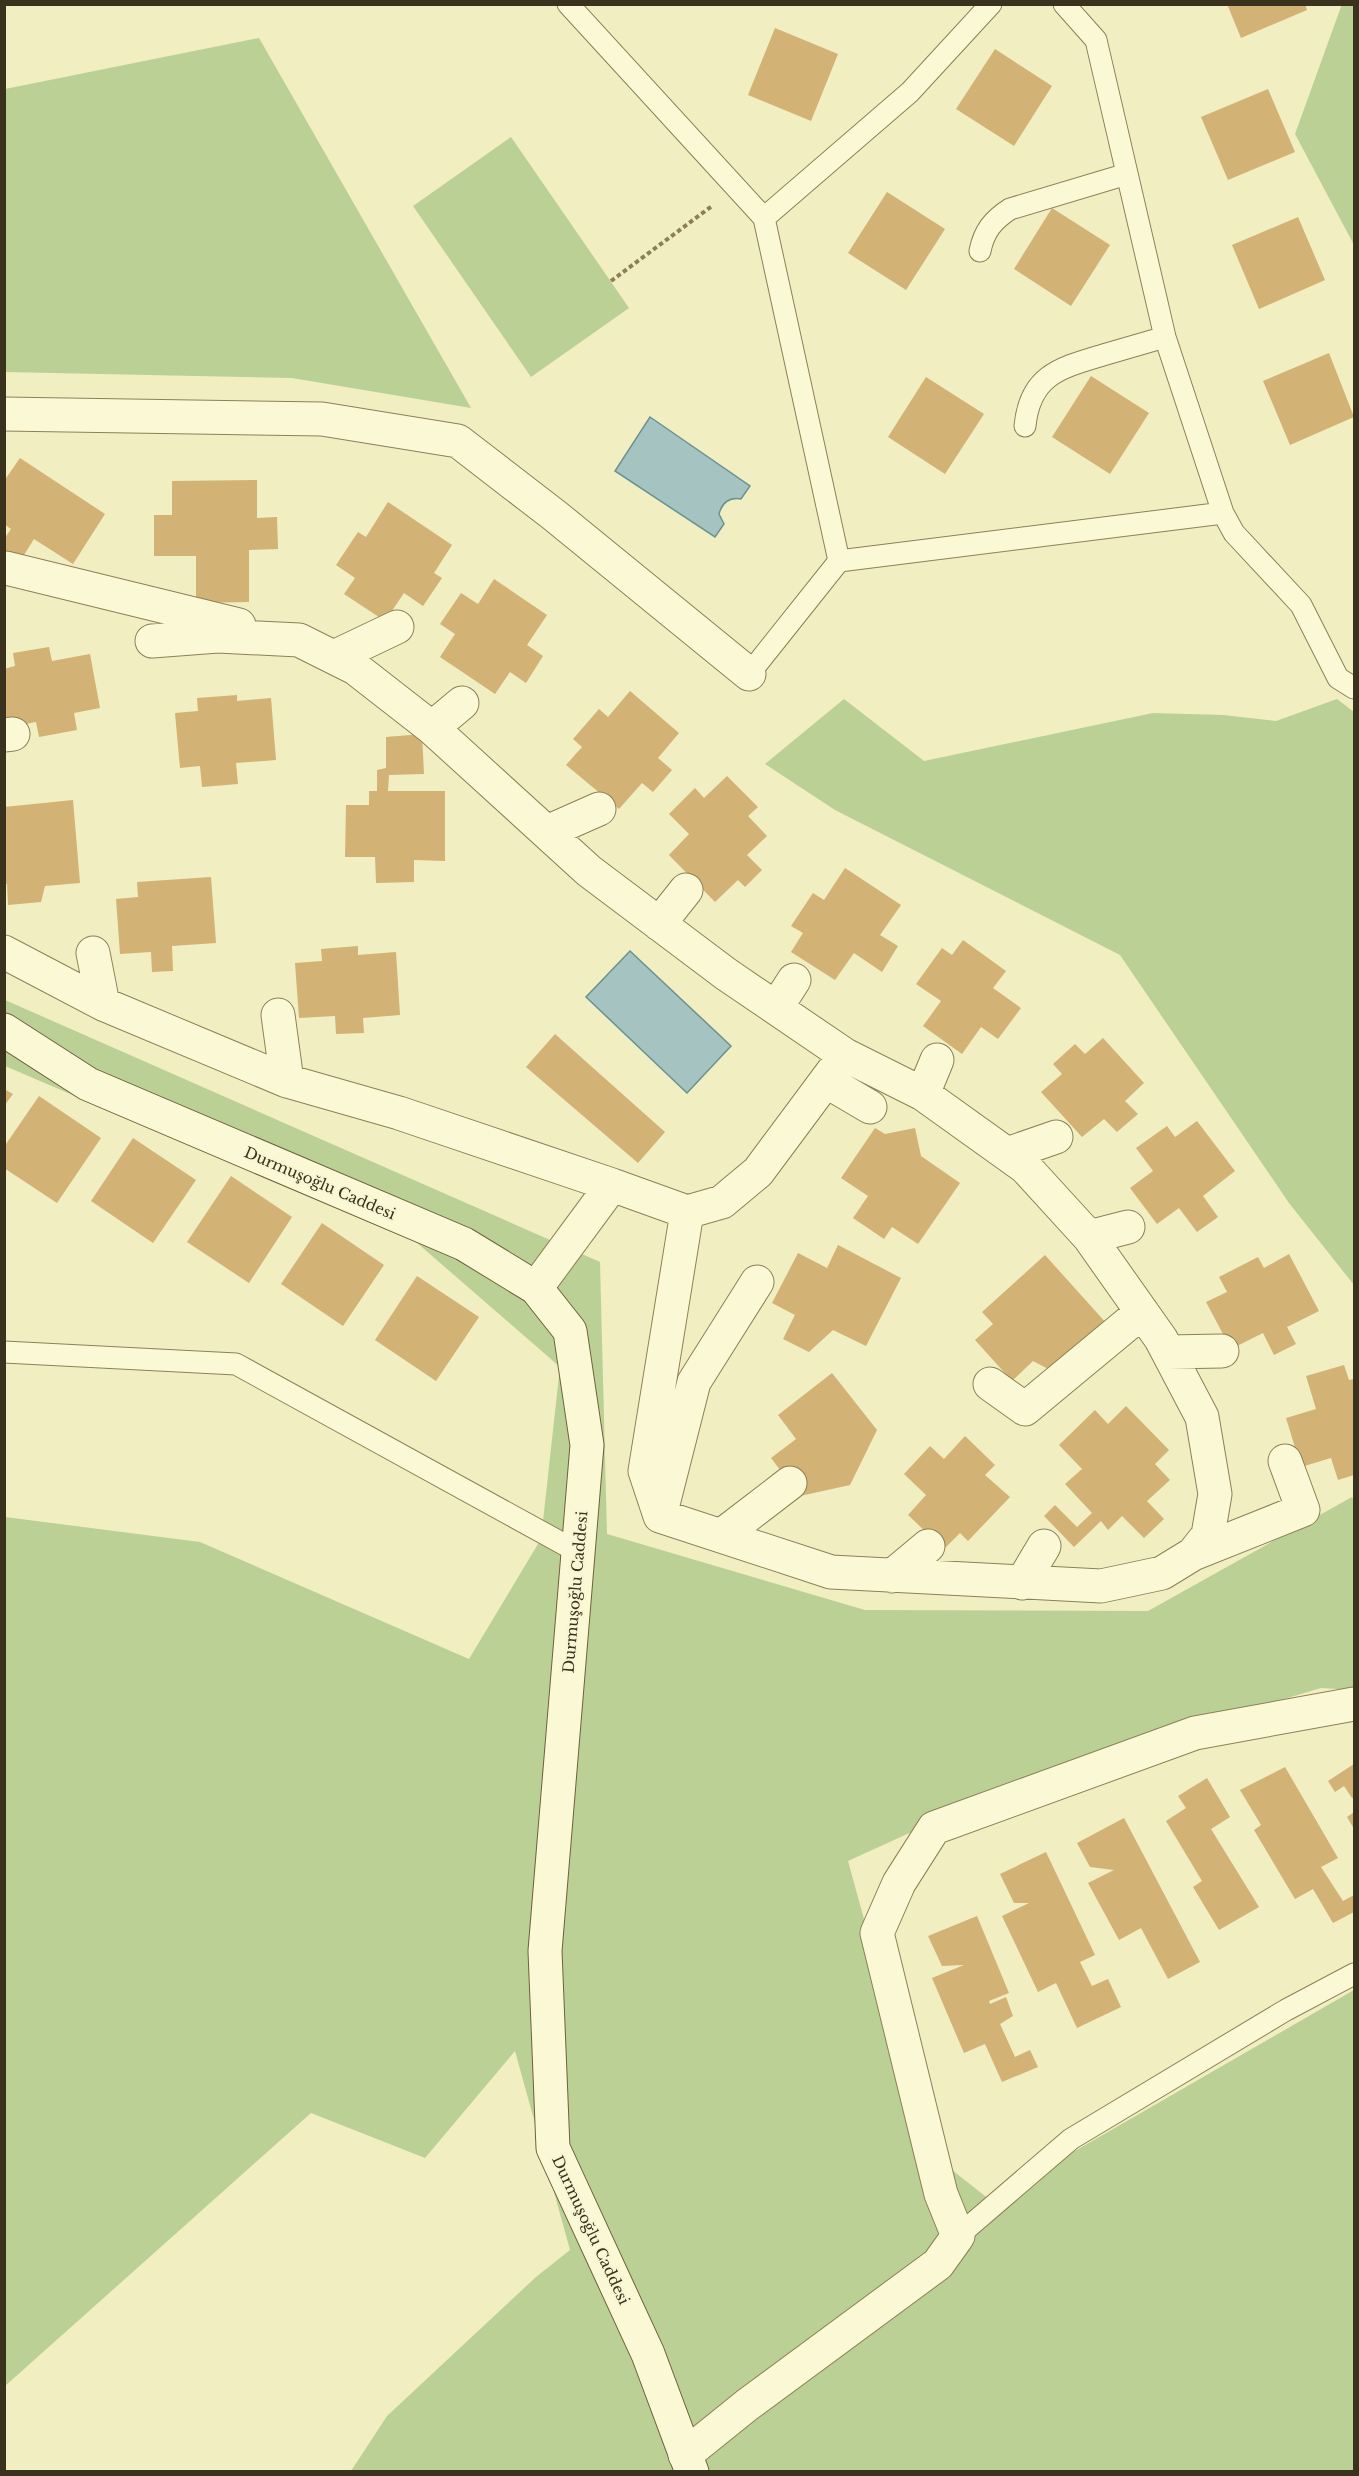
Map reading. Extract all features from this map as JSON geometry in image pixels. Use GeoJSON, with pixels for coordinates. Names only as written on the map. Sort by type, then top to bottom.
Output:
{"type":"FeatureCollection","features":[{"type":"Feature","properties":{"kind":"street"},"geometry":{"type":"LineString","coordinates":[[4,414],[322,419],[458,441],[554,515],[749,674]]}},
{"type":"Feature","properties":{"kind":"street"},"geometry":{"type":"LineString","coordinates":[[6,568],[299,640],[355,668],[432,741],[471,763],[589,871],[659,924],[845,1055],[922,1094],[1025,1167],[1089,1237],[1168,1352],[1202,1417],[1215,1494],[1208,1535],[1193,1554]]}},
{"type":"Feature","properties":{"kind":"street"},"geometry":{"type":"LineString","coordinates":[[334,657],[397,627]]}},
{"type":"Feature","properties":{"kind":"street"},"geometry":{"type":"LineString","coordinates":[[152,641],[218,636],[299,640]]}},
{"type":"Feature","properties":{"kind":"street"},"geometry":{"type":"LineString","coordinates":[[432,741],[462,703]]}},
{"type":"Feature","properties":{"kind":"street"},"geometry":{"type":"LineString","coordinates":[[547,832],[599,809]]}},
{"type":"Feature","properties":{"kind":"street"},"geometry":{"type":"LineString","coordinates":[[659,924],[686,890]]}},
{"type":"Feature","properties":{"kind":"street"},"geometry":{"type":"LineString","coordinates":[[4,952],[103,1004],[287,1081],[399,1113],[687,1212],[722,1202],[758,1172],[845,1055]]}},
{"type":"Feature","properties":{"kind":"street"},"geometry":{"type":"LineString","coordinates":[[93,953],[103,1004]]}},
{"type":"Feature","properties":{"kind":"street"},"geometry":{"type":"LineString","coordinates":[[776,1008],[794,980]]}},
{"type":"Feature","properties":{"kind":"street"},"geometry":{"type":"LineString","coordinates":[[278,1015],[287,1081]]}},
{"type":"Feature","properties":{"kind":"street","name":"Durmuşoğlu Caddesi"},"geometry":{"type":"LineString","coordinates":[[4,1030],[88,1084],[464,1244],[536,1288],[570,1331],[587,1445],[545,1951],[553,2148],[648,2354],[688,2463]]}},
{"type":"Feature","properties":{"kind":"street"},"geometry":{"type":"LineString","coordinates":[[922,1094],[937,1060]]}},
{"type":"Feature","properties":{"kind":"street"},"geometry":{"type":"LineString","coordinates":[[826,1081],[870,1107]]}},
{"type":"Feature","properties":{"kind":"street"},"geometry":{"type":"LineString","coordinates":[[1007,1154],[1056,1137]]}},
{"type":"Feature","properties":{"kind":"street"},"geometry":{"type":"LineString","coordinates":[[536,1288],[612,1185]]}},
{"type":"Feature","properties":{"kind":"street"},"geometry":{"type":"LineString","coordinates":[[660,1516],[645,1471],[687,1212]]}},
{"type":"Feature","properties":{"kind":"street"},"geometry":{"type":"LineString","coordinates":[[1089,1237],[1128,1227]]}},
{"type":"Feature","properties":{"kind":"street"},"geometry":{"type":"LineString","coordinates":[[660,1516],[694,1382],[757,1282]]}},
{"type":"Feature","properties":{"kind":"street"},"geometry":{"type":"LineString","coordinates":[[990,1384],[1025,1409],[1142,1312]]}},
{"type":"Feature","properties":{"kind":"street"},"geometry":{"type":"LineString","coordinates":[[1168,1352],[1222,1351]]}},
{"type":"Feature","properties":{"kind":"street"},"geometry":{"type":"LineString","coordinates":[[660,1516],[831,1572],[1101,1586],[1162,1574],[1193,1554],[1303,1510],[1285,1461]]}},
{"type":"Feature","properties":{"kind":"street"},"geometry":{"type":"LineString","coordinates":[[721,1536],[790,1483]]}},
{"type":"Feature","properties":{"kind":"street"},"geometry":{"type":"LineString","coordinates":[[892,1576],[928,1546]]}},
{"type":"Feature","properties":{"kind":"street"},"geometry":{"type":"LineString","coordinates":[[1022,1583],[1044,1546]]}},
{"type":"Feature","properties":{"kind":"street"},"geometry":{"type":"LineString","coordinates":[[688,2463],[747,2405],[939,2264],[958,2236],[940,2194],[877,1933],[899,1883],[934,1828],[1195,1733],[1354,1704]]}},
{"type":"Feature","properties":{"kind":"lane"},"geometry":{"type":"LineString","coordinates":[[568,4],[764,218],[839,561]]}},
{"type":"Feature","properties":{"kind":"lane"},"geometry":{"type":"LineString","coordinates":[[764,218],[910,92],[991,4]]}},
{"type":"Feature","properties":{"kind":"lane"},"geometry":{"type":"LineString","coordinates":[[1064,4],[1096,40],[1165,337],[1222,513],[1234,533],[1301,605],[1338,678],[1354,688]]}},
{"type":"Feature","properties":{"kind":"lane"},"geometry":{"type":"LineString","coordinates":[[980,251],[988,228],[1010,208],[1127,174]]}},
{"type":"Feature","properties":{"kind":"lane"},"geometry":{"type":"LineString","coordinates":[[1025,426],[1026,411],[1031,396],[1039,385],[1059,369],[1165,337]]}},
{"type":"Feature","properties":{"kind":"lane"},"geometry":{"type":"LineString","coordinates":[[749,674],[839,561],[1222,513]]}},
{"type":"Feature","properties":{"kind":"lane"},"geometry":{"type":"LineString","coordinates":[[4,1352],[108,1355],[236,1364],[578,1552]]}},
{"type":"Feature","properties":{"kind":"lane"},"geometry":{"type":"LineString","coordinates":[[958,2236],[1071,2139],[1286,2010],[1354,1974]]}},
{"type":"Feature","properties":{"kind":"path"},"geometry":{"type":"LineString","coordinates":[[611,281],[736,188]]}},
{"type":"Feature","properties":{"kind":"green space"},"geometry":{"type":"Polygon","coordinates":[[[1342,4],[1354,5],[1354,245],[1295,134],[1342,4]]]}},
{"type":"Feature","properties":{"kind":"green space"},"geometry":{"type":"Polygon","coordinates":[[[259,38],[471,408],[292,378],[5,372],[5,89],[259,38]]]}},
{"type":"Feature","properties":{"kind":"green space"},"geometry":{"type":"Polygon","coordinates":[[[511,137],[629,308],[531,377],[413,206],[511,137]]]}},
{"type":"Feature","properties":{"kind":"green space"},"geometry":{"type":"Polygon","coordinates":[[[844,699],[924,761],[1153,713],[1223,715],[1276,721],[1337,699],[1354,712],[1354,1285],[1289,1203],[1120,955],[835,810],[765,764],[844,699]]]}},
{"type":"Feature","properties":{"kind":"green space"},"geometry":{"type":"Polygon","coordinates":[[[5,1000],[600,1262],[607,1534],[865,1610],[1148,1611],[1352,1497],[1354,1501],[1354,1690],[1321,1688],[1050,1769],[848,1861],[928,2151],[990,2200],[1354,1990],[1354,2471],[351,2471],[387,2416],[536,2277],[570,2250],[515,2051],[425,2158],[311,2113],[5,2386],[5,1517],[200,1542],[469,1659],[541,1539],[560,1367],[416,1242],[5,1066],[5,1000]]]}},
{"type":"Feature","properties":{"kind":"water"},"geometry":{"type":"Polygon","coordinates":[[[650,417],[750,486],[741,499],[730,500],[722,507],[719,514],[724,524],[715,537],[615,471],[650,417]]]}},
{"type":"Feature","properties":{"kind":"water"},"geometry":{"type":"Polygon","coordinates":[[[630,951],[731,1046],[687,1093],[586,997],[630,951]]]}},
{"type":"Feature","properties":{"kind":"building"},"geometry":{"type":"Polygon","coordinates":[[[1227,4],[1305,4],[1307,10],[1241,38],[1227,4]]]}},
{"type":"Feature","properties":{"kind":"building"},"geometry":{"type":"Polygon","coordinates":[[[775,28],[838,54],[811,121],[748,95],[775,28]]]}},
{"type":"Feature","properties":{"kind":"building"},"geometry":{"type":"Polygon","coordinates":[[[995,49],[1052,86],[1014,146],[956,109],[995,49]]]}},
{"type":"Feature","properties":{"kind":"building"},"geometry":{"type":"Polygon","coordinates":[[[1268,89],[1295,152],[1228,180],[1201,117],[1268,89]]]}},
{"type":"Feature","properties":{"kind":"building"},"geometry":{"type":"Polygon","coordinates":[[[887,192],[945,229],[906,290],[848,253],[887,192]]]}},
{"type":"Feature","properties":{"kind":"building"},"geometry":{"type":"Polygon","coordinates":[[[1052,208],[1110,245],[1071,306],[1014,269],[1052,208]]]}},
{"type":"Feature","properties":{"kind":"building"},"geometry":{"type":"Polygon","coordinates":[[[1298,217],[1325,280],[1259,309],[1232,245],[1298,217]]]}},
{"type":"Feature","properties":{"kind":"building"},"geometry":{"type":"Polygon","coordinates":[[[1329,353],[1354,417],[1290,445],[1263,381],[1329,353]]]}},
{"type":"Feature","properties":{"kind":"building"},"geometry":{"type":"Polygon","coordinates":[[[1091,376],[1149,413],[1110,474],[1052,437],[1091,376]]]}},
{"type":"Feature","properties":{"kind":"building"},"geometry":{"type":"Polygon","coordinates":[[[926,377],[984,414],[945,474],[888,437],[926,377]]]}},
{"type":"Feature","properties":{"kind":"building"},"geometry":{"type":"Polygon","coordinates":[[[20,458],[105,514],[73,564],[34,539],[19,563],[4,553],[4,539],[11,529],[4,524],[4,481],[20,458]]]}},
{"type":"Feature","properties":{"kind":"building"},"geometry":{"type":"Polygon","coordinates":[[[257,480],[257,518],[277,517],[278,549],[249,550],[249,602],[196,603],[196,556],[154,556],[154,515],[172,515],[172,481],[257,480]]]}},
{"type":"Feature","properties":{"kind":"building"},"geometry":{"type":"Polygon","coordinates":[[[388,502],[452,545],[434,573],[442,578],[423,606],[404,593],[385,621],[344,594],[355,578],[336,565],[358,532],[366,537],[388,502]]]}},
{"type":"Feature","properties":{"kind":"building"},"geometry":{"type":"Polygon","coordinates":[[[494,579],[547,615],[527,645],[543,656],[526,683],[510,672],[495,694],[440,657],[455,634],[440,624],[461,593],[478,604],[494,579]]]}},
{"type":"Feature","properties":{"kind":"building"},"geometry":{"type":"Polygon","coordinates":[[[49,647],[52,661],[90,654],[100,708],[74,713],[77,730],[39,737],[36,722],[4,728],[4,669],[15,666],[13,653],[49,647]]]}},
{"type":"Feature","properties":{"kind":"building"},"geometry":{"type":"Polygon","coordinates":[[[630,691],[679,733],[658,758],[672,770],[653,792],[642,783],[619,809],[566,765],[582,747],[573,739],[599,709],[608,717],[630,691]]]}},
{"type":"Feature","properties":{"kind":"building"},"geometry":{"type":"Polygon","coordinates":[[[237,695],[237,701],[271,698],[276,760],[236,763],[238,784],[202,787],[200,766],[180,768],[175,713],[198,711],[197,698],[237,695]]]}},
{"type":"Feature","properties":{"kind":"building"},"geometry":{"type":"Polygon","coordinates":[[[422,734],[424,774],[389,775],[388,791],[445,791],[445,861],[414,860],[414,882],[376,883],[375,857],[345,857],[346,805],[369,805],[369,791],[377,791],[377,770],[386,768],[386,737],[422,734]]]}},
{"type":"Feature","properties":{"kind":"building"},"geometry":{"type":"Polygon","coordinates":[[[727,776],[758,807],[748,816],[767,836],[747,855],[762,870],[745,887],[738,880],[715,902],[669,855],[689,834],[669,814],[695,788],[704,798],[727,776]]]}},
{"type":"Feature","properties":{"kind":"building"},"geometry":{"type":"Polygon","coordinates":[[[73,800],[80,883],[45,886],[41,902],[8,905],[7,884],[4,884],[4,807],[73,800]]]}},
{"type":"Feature","properties":{"kind":"building"},"geometry":{"type":"Polygon","coordinates":[[[845,868],[901,905],[880,935],[898,946],[882,972],[854,953],[835,980],[791,952],[803,933],[791,926],[813,893],[824,900],[845,868]]]}},
{"type":"Feature","properties":{"kind":"building"},"geometry":{"type":"Polygon","coordinates":[[[211,877],[216,943],[172,946],[173,971],[152,972],[151,952],[120,954],[116,899],[138,897],[137,882],[211,877]]]}},
{"type":"Feature","properties":{"kind":"building"},"geometry":{"type":"Polygon","coordinates":[[[963,940],[1006,971],[993,988],[1021,1008],[998,1039],[981,1027],[962,1054],[923,1026],[941,1001],[916,984],[942,948],[952,955],[963,940]]]}},
{"type":"Feature","properties":{"kind":"building"},"geometry":{"type":"Polygon","coordinates":[[[358,946],[358,955],[396,952],[400,1015],[363,1018],[364,1033],[336,1034],[335,1016],[299,1018],[295,963],[322,961],[321,949],[358,946]]]}},
{"type":"Feature","properties":{"kind":"building"},"geometry":{"type":"Polygon","coordinates":[[[555,1034],[665,1132],[638,1163],[526,1067],[555,1034]]]}},
{"type":"Feature","properties":{"kind":"building"},"geometry":{"type":"Polygon","coordinates":[[[1103,1038],[1144,1083],[1125,1101],[1138,1114],[1117,1132],[1104,1119],[1082,1137],[1041,1092],[1062,1074],[1053,1064],[1075,1044],[1085,1054],[1103,1038]]]}},
{"type":"Feature","properties":{"kind":"building"},"geometry":{"type":"Polygon","coordinates":[[[4,1089],[13,1094],[4,1106],[4,1089]]]}},
{"type":"Feature","properties":{"kind":"building"},"geometry":{"type":"Polygon","coordinates":[[[39,1096],[101,1138],[57,1203],[4,1168],[4,1147],[39,1096]]]}},
{"type":"Feature","properties":{"kind":"building"},"geometry":{"type":"Polygon","coordinates":[[[1197,1121],[1235,1171],[1203,1196],[1218,1217],[1197,1232],[1179,1208],[1157,1224],[1130,1188],[1153,1171],[1136,1148],[1167,1126],[1175,1137],[1197,1121]]]}},
{"type":"Feature","properties":{"kind":"building"},"geometry":{"type":"Polygon","coordinates":[[[875,1128],[885,1134],[915,1128],[921,1156],[960,1183],[918,1244],[892,1227],[884,1239],[853,1218],[868,1196],[841,1178],[875,1128]]]}},
{"type":"Feature","properties":{"kind":"building"},"geometry":{"type":"Polygon","coordinates":[[[133,1138],[196,1180],[153,1243],[91,1201],[133,1138]]]}},
{"type":"Feature","properties":{"kind":"building"},"geometry":{"type":"Polygon","coordinates":[[[231,1176],[292,1217],[249,1283],[187,1242],[231,1176]]]}},
{"type":"Feature","properties":{"kind":"building"},"geometry":{"type":"Polygon","coordinates":[[[322,1223],[384,1265],[343,1326],[281,1284],[322,1223]]]}},
{"type":"Feature","properties":{"kind":"building"},"geometry":{"type":"Polygon","coordinates":[[[838,1245],[901,1278],[866,1346],[833,1330],[809,1352],[783,1339],[795,1315],[772,1303],[798,1253],[827,1268],[838,1245]]]}},
{"type":"Feature","properties":{"kind":"building"},"geometry":{"type":"Polygon","coordinates":[[[1289,1254],[1319,1311],[1287,1327],[1296,1344],[1274,1355],[1263,1333],[1231,1349],[1206,1302],[1227,1292],[1219,1277],[1258,1257],[1264,1268],[1289,1254]]]}},
{"type":"Feature","properties":{"kind":"building"},"geometry":{"type":"Polygon","coordinates":[[[1045,1255],[1107,1324],[1054,1372],[1033,1361],[1012,1381],[975,1340],[993,1324],[982,1312],[1045,1255]]]}},
{"type":"Feature","properties":{"kind":"building"},"geometry":{"type":"Polygon","coordinates":[[[417,1276],[479,1317],[436,1381],[375,1340],[417,1276]]]}},
{"type":"Feature","properties":{"kind":"building"},"geometry":{"type":"Polygon","coordinates":[[[1344,1365],[1349,1380],[1354,1379],[1354,1475],[1338,1480],[1331,1458],[1301,1467],[1286,1418],[1316,1409],[1306,1376],[1344,1365]]]}},
{"type":"Feature","properties":{"kind":"building"},"geometry":{"type":"Polygon","coordinates":[[[832,1373],[877,1430],[850,1485],[800,1496],[771,1458],[796,1439],[778,1415],[832,1373]]]}},
{"type":"Feature","properties":{"kind":"building"},"geometry":{"type":"Polygon","coordinates":[[[1126,1406],[1169,1450],[1155,1464],[1170,1480],[1147,1501],[1164,1519],[1144,1538],[1122,1516],[1108,1530],[1101,1521],[1074,1547],[1044,1516],[1055,1505],[1077,1527],[1092,1513],[1065,1484],[1082,1469],[1059,1445],[1095,1410],[1108,1424],[1126,1406]]]}},
{"type":"Feature","properties":{"kind":"building"},"geometry":{"type":"Polygon","coordinates":[[[965,1436],[995,1465],[985,1475],[1010,1497],[968,1541],[960,1533],[944,1549],[908,1515],[926,1495],[904,1474],[930,1446],[944,1459],[965,1436]]]}},
{"type":"Feature","properties":{"kind":"building"},"geometry":{"type":"Polygon","coordinates":[[[1354,1764],[1354,1798],[1352,1798],[1344,1786],[1335,1792],[1328,1781],[1354,1764]]]}},
{"type":"Feature","properties":{"kind":"building"},"geometry":{"type":"Polygon","coordinates":[[[1285,1767],[1338,1858],[1321,1867],[1343,1901],[1354,1895],[1354,1912],[1333,1923],[1313,1889],[1295,1899],[1254,1830],[1261,1825],[1240,1790],[1285,1767]]]}},
{"type":"Feature","properties":{"kind":"building"},"geometry":{"type":"Polygon","coordinates":[[[1207,1778],[1230,1817],[1211,1829],[1259,1907],[1219,1930],[1193,1887],[1202,1881],[1166,1821],[1186,1808],[1178,1796],[1207,1778]]]}},
{"type":"Feature","properties":{"kind":"building"},"geometry":{"type":"Polygon","coordinates":[[[1354,1812],[1354,1829],[1347,1817],[1354,1812]]]}},
{"type":"Feature","properties":{"kind":"building"},"geometry":{"type":"Polygon","coordinates":[[[1124,1818],[1200,1962],[1168,1979],[1141,1928],[1119,1940],[1088,1883],[1114,1870],[1090,1867],[1077,1843],[1124,1818]]]}},
{"type":"Feature","properties":{"kind":"building"},"geometry":{"type":"Polygon","coordinates":[[[1046,1852],[1095,1955],[1080,1962],[1092,1986],[1108,1979],[1121,2007],[1077,2028],[1056,1983],[1038,1992],[1002,1916],[1029,1903],[1014,1903],[1000,1874],[1046,1852]]]}},
{"type":"Feature","properties":{"kind":"building"},"geometry":{"type":"Polygon","coordinates":[[[977,1916],[1009,1993],[989,2001],[990,2004],[1006,1997],[1013,2016],[1000,2024],[1015,2057],[1030,2050],[1038,2067],[1002,2082],[985,2044],[964,2053],[932,1978],[964,1965],[942,1966],[928,1936],[977,1916]]]}}]}
